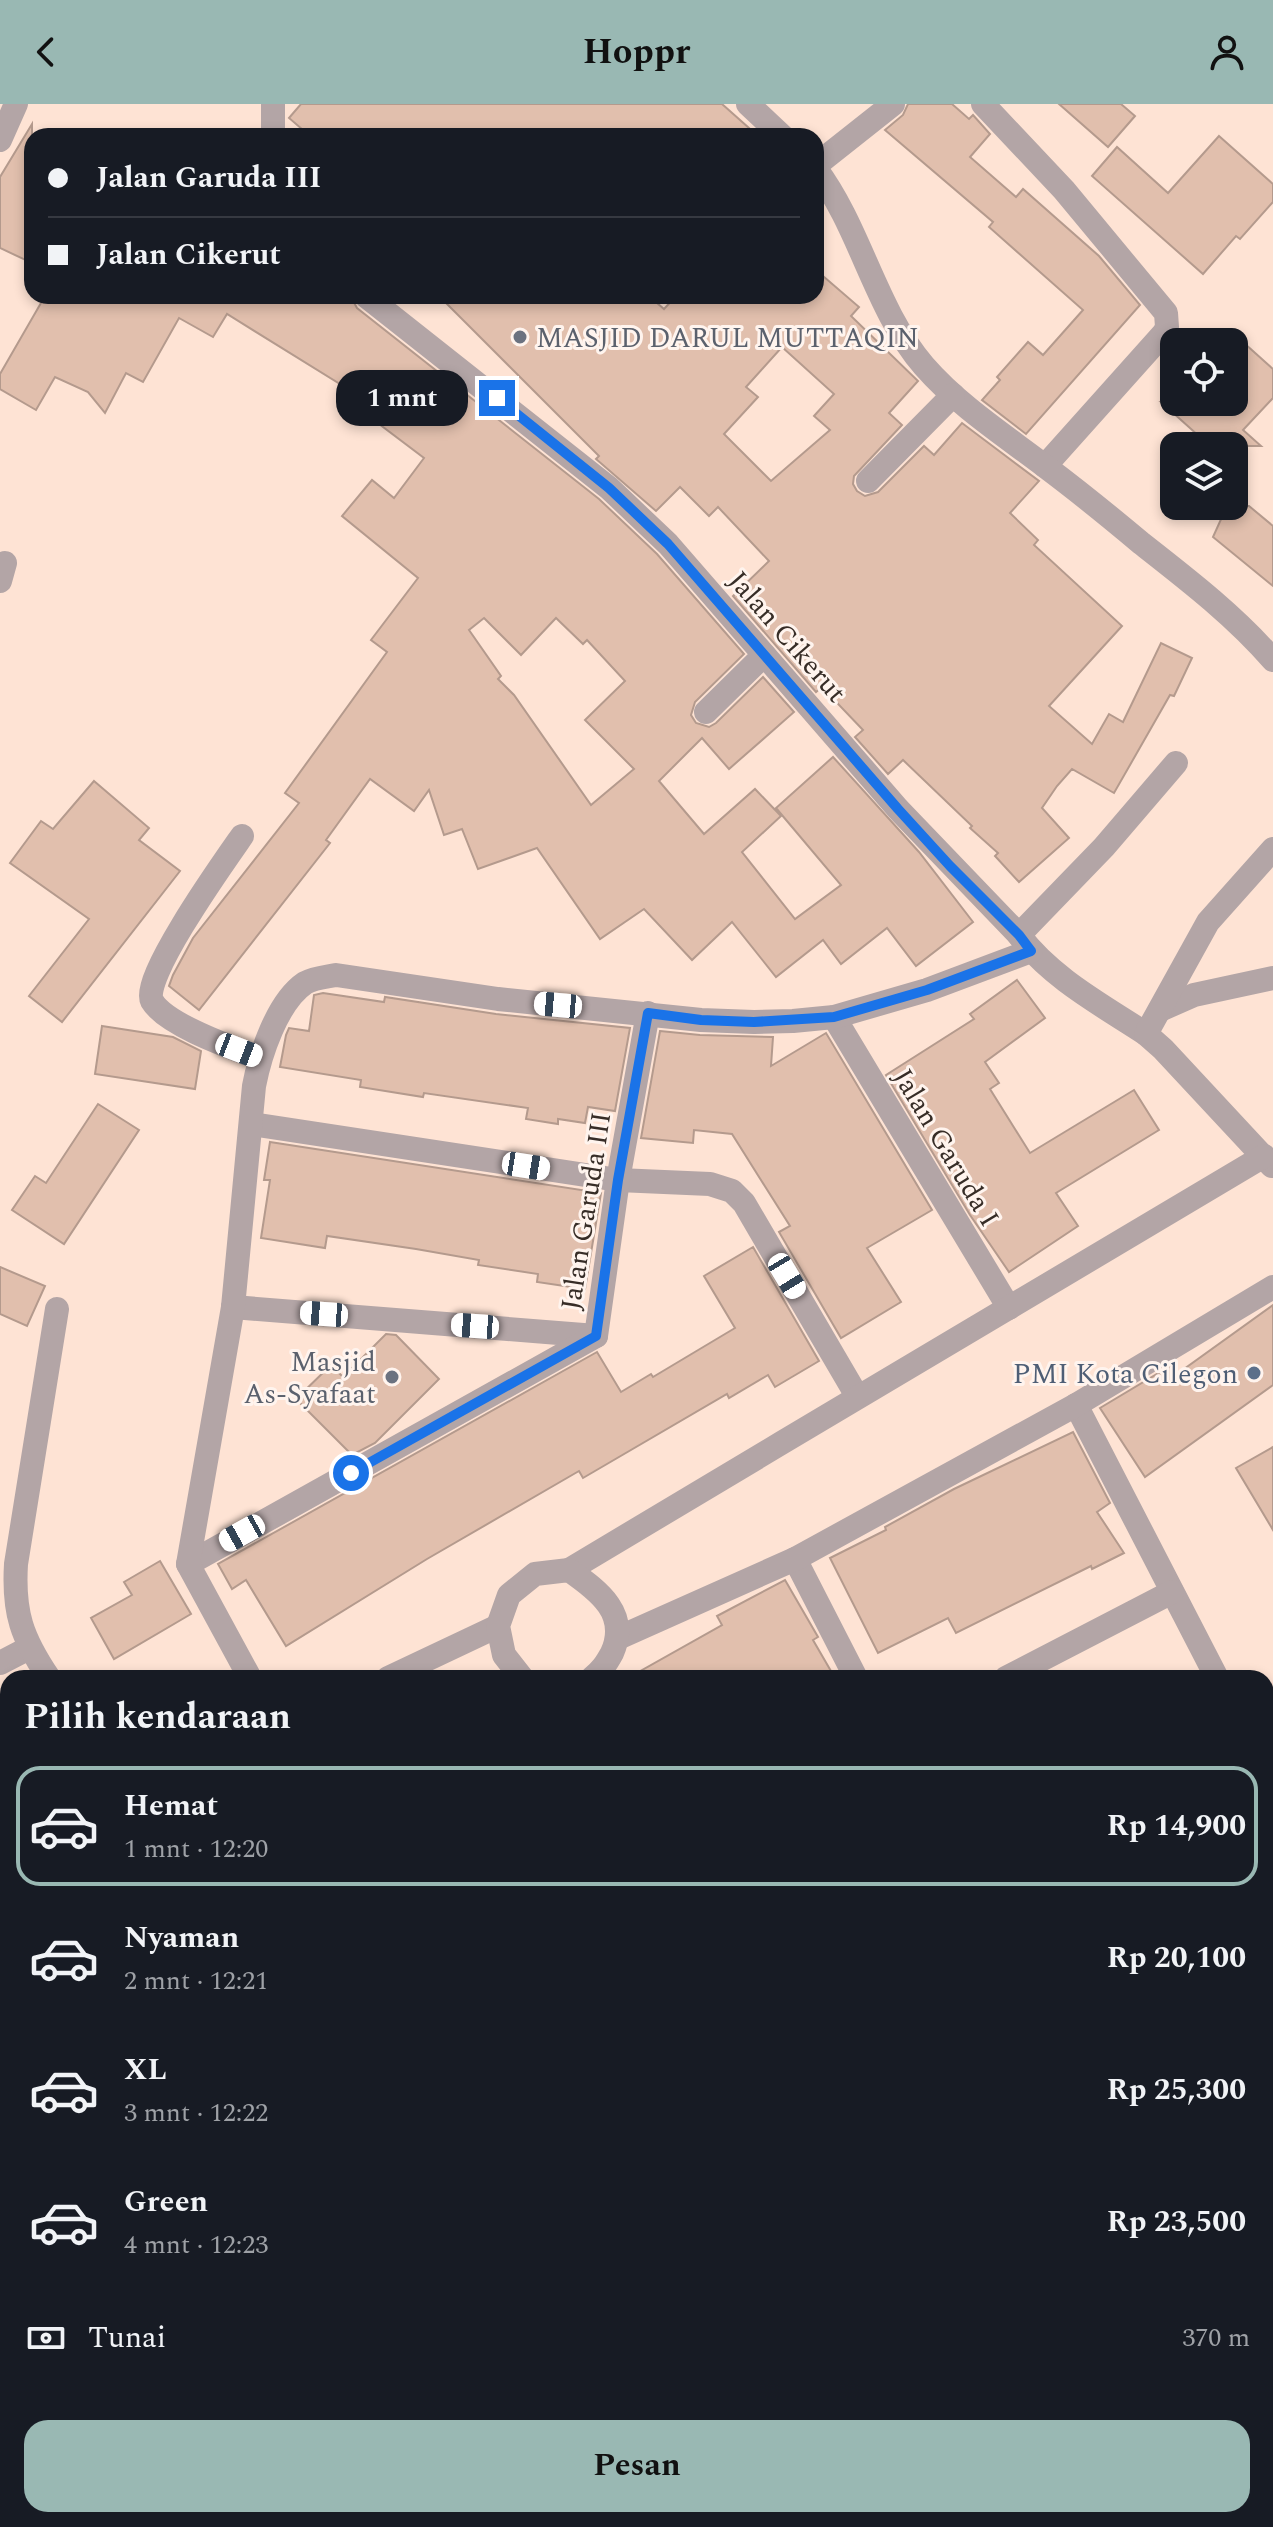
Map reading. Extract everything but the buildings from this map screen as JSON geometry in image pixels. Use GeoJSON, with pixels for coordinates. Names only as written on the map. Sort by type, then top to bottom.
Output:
{"type":"FeatureCollection","features":[{"type":"Feature","properties":{"kind":"street"},"geometry":{"type":"LineString","coordinates":[[0,140],[16,104]]}},
{"type":"Feature","properties":{"kind":"street"},"geometry":{"type":"LineString","coordinates":[[273,104],[273,128]]}},
{"type":"Feature","properties":{"kind":"street"},"geometry":{"type":"LineString","coordinates":[[748,104],[774,128]]}},
{"type":"Feature","properties":{"kind":"street"},"geometry":{"type":"LineString","coordinates":[[824,160],[893,104]]}},
{"type":"Feature","properties":{"kind":"street"},"geometry":{"type":"LineString","coordinates":[[983,104],[1064,190],[1166,313],[1164,333],[1045,466]]}},
{"type":"Feature","properties":{"kind":"street"},"geometry":{"type":"LineString","coordinates":[[824,179],[862,250],[897,329],[924,365],[953,395],[1179,573],[1256,640],[1273,660]]}},
{"type":"Feature","properties":{"kind":"street","name":"Jalan Cikerut"},"geometry":{"type":"LineString","coordinates":[[375,304],[609,488],[668,544],[929,843],[1025,943],[1083,993],[1146,1034],[1163,1049],[1268,1162]]}},
{"type":"Feature","properties":{"kind":"street"},"geometry":{"type":"LineString","coordinates":[[868,481],[953,395]]}},
{"type":"Feature","properties":{"kind":"street"},"geometry":{"type":"LineString","coordinates":[[706,712],[764,655]]}},
{"type":"Feature","properties":{"kind":"street"},"geometry":{"type":"LineString","coordinates":[[246,1670],[188,1564],[233,1307],[259,1058],[291,996],[305,983],[336,975],[498,999],[701,1020],[754,1022],[834,1017],[927,990],[1025,943],[1176,763]]}},
{"type":"Feature","properties":{"kind":"street"},"geometry":{"type":"LineString","coordinates":[[242,836],[184,924],[154,976],[150,995],[161,1010],[198,1035],[259,1058]]}},
{"type":"Feature","properties":{"kind":"street"},"geometry":{"type":"LineString","coordinates":[[1146,1034],[1208,922],[1273,849]]}},
{"type":"Feature","properties":{"kind":"street"},"geometry":{"type":"LineString","coordinates":[[1160,1010],[1194,995],[1273,978]]}},
{"type":"Feature","properties":{"kind":"street","name":"Jalan Garuda III"},"geometry":{"type":"LineString","coordinates":[[188,1564],[596,1336],[618,1180],[648,1013]]}},
{"type":"Feature","properties":{"kind":"street","name":"Jalan Garuda I"},"geometry":{"type":"LineString","coordinates":[[834,1017],[1009,1308]]}},
{"type":"Feature","properties":{"kind":"street"},"geometry":{"type":"LineString","coordinates":[[252,1124],[618,1180],[710,1184],[732,1191],[738,1196],[857,1396]]}},
{"type":"Feature","properties":{"kind":"street"},"geometry":{"type":"LineString","coordinates":[[516,1670],[504,1655],[498,1626],[509,1595],[535,1574],[569,1570],[857,1396],[1268,1162]]}},
{"type":"Feature","properties":{"kind":"street"},"geometry":{"type":"LineString","coordinates":[[618,1638],[795,1559],[1076,1405],[1273,1287]]}},
{"type":"Feature","properties":{"kind":"street"},"geometry":{"type":"LineString","coordinates":[[233,1307],[596,1336]]}},
{"type":"Feature","properties":{"kind":"street"},"geometry":{"type":"LineString","coordinates":[[44,1670],[29,1648],[14,1591],[57,1309]]}},
{"type":"Feature","properties":{"kind":"street"},"geometry":{"type":"LineString","coordinates":[[1076,1405],[1213,1670]]}},
{"type":"Feature","properties":{"kind":"street"},"geometry":{"type":"LineString","coordinates":[[795,1559],[852,1670]]}},
{"type":"Feature","properties":{"kind":"street"},"geometry":{"type":"LineString","coordinates":[[569,1570],[597,1590],[615,1613],[618,1638],[604,1670]]}},
{"type":"Feature","properties":{"kind":"street"},"geometry":{"type":"LineString","coordinates":[[1021,1670],[1172,1592]]}},
{"type":"Feature","properties":{"kind":"street"},"geometry":{"type":"LineString","coordinates":[[405,1670],[498,1626]]}},
{"type":"Feature","properties":{"kind":"street"},"geometry":{"type":"LineString","coordinates":[[0,1663],[29,1648]]}},
{"type":"Feature","properties":{"kind":"place","name":"MASJID DARUL MUTTAQIN"},"geometry":{"type":"Point","coordinates":[520,337]}},
{"type":"Feature","properties":{"kind":"place","name":"PMI Kota Cilegon"},"geometry":{"type":"Point","coordinates":[1254,1373]}},
{"type":"Feature","properties":{"kind":"place","name":"Masjid As-Syafaat"},"geometry":{"type":"Point","coordinates":[392,1377]}},
{"type":"Feature","properties":{"kind":"route"},"geometry":{"type":"LineString","coordinates":[[351,1473],[596,1336],[618,1180],[648,1013],[701,1020],[754,1022],[834,1017],[927,990],[1031,951],[898,809],[668,544],[609,488],[497,398]]}}]}
